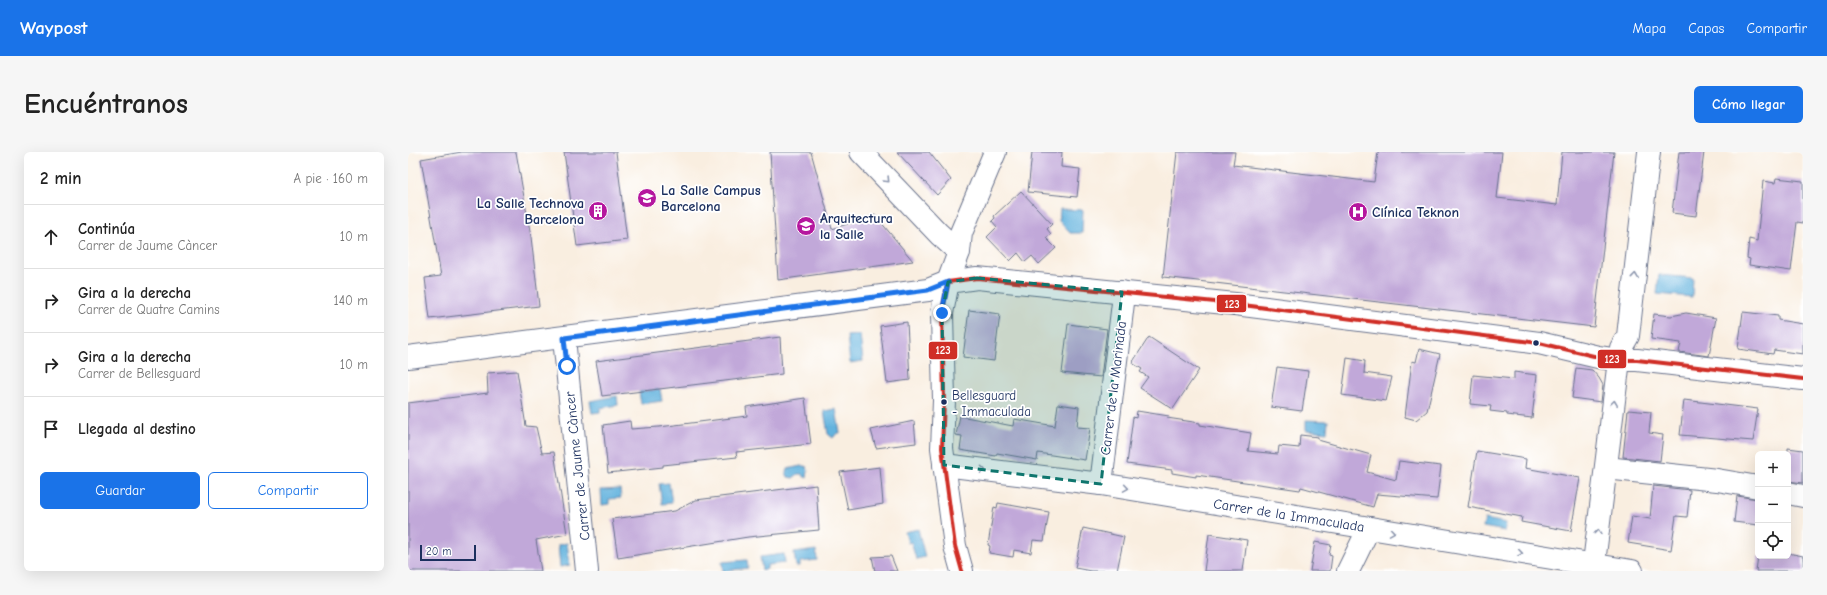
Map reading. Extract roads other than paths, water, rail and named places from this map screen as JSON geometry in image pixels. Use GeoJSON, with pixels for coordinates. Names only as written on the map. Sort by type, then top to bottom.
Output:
{"type":"FeatureCollection","features":[{"type":"Feature","properties":{"kind":"street"},"geometry":{"type":"LineString","coordinates":[[860,152],[958,252]]}},
{"type":"Feature","properties":{"kind":"street"},"geometry":{"type":"LineString","coordinates":[[962,571],[956,546],[942,448],[944,401],[942,313],[948,282],[958,252],[960,233],[995,152]]}},
{"type":"Feature","properties":{"kind":"street"},"geometry":{"type":"LineString","coordinates":[[1593,568],[1619,360],[1621,348],[1628,336],[1649,152]]}},
{"type":"Feature","properties":{"kind":"street"},"geometry":{"type":"LineString","coordinates":[[408,357],[928,290],[948,282],[977,278],[1236,304],[1539,343],[1598,357],[1619,360],[1637,360],[1803,379]]}},
{"type":"Feature","properties":{"kind":"street","name":"Carrer de la Marinada"},"geometry":{"type":"LineString","coordinates":[[1101,484],[1123,303],[1122,292]]}},
{"type":"Feature","properties":{"kind":"street","name":"Carrer de Jaume Càncer"},"geometry":{"type":"LineString","coordinates":[[564,338],[587,571]]}},
{"type":"Feature","properties":{"kind":"street","name":"Carrer de la Immaculada"},"geometry":{"type":"LineString","coordinates":[[944,465],[1101,484],[1369,528],[1593,568],[1632,571]]}},
{"type":"Feature","properties":{"kind":"street"},"geometry":{"type":"LineString","coordinates":[[1606,468],[1717,480],[1755,486]]}},
{"type":"Feature","properties":{"kind":"street"},"geometry":{"type":"LineString","coordinates":[[1791,494],[1803,496]]}},
{"type":"Feature","properties":{"kind":"street"},"geometry":{"type":"LineString","coordinates":[[1348,571],[1369,528]]}},
{"type":"Feature","properties":{"kind":"water"},"geometry":{"type":"Polygon","coordinates":[[[1060,209],[1083,210],[1082,233],[1070,233],[1059,221],[1060,209]]]}},
{"type":"Feature","properties":{"kind":"water"},"geometry":{"type":"Polygon","coordinates":[[[1659,275],[1693,278],[1692,297],[1657,294],[1659,275]]]}},
{"type":"Feature","properties":{"kind":"water"},"geometry":{"type":"Polygon","coordinates":[[[860,335],[863,361],[850,363],[847,336],[860,335]]]}},
{"type":"Feature","properties":{"kind":"water"},"geometry":{"type":"Polygon","coordinates":[[[660,389],[662,401],[641,404],[639,392],[660,389]]]}},
{"type":"Feature","properties":{"kind":"water"},"geometry":{"type":"Polygon","coordinates":[[[617,396],[618,405],[600,408],[600,412],[592,413],[590,401],[617,396]]]}},
{"type":"Feature","properties":{"kind":"water"},"geometry":{"type":"Polygon","coordinates":[[[836,409],[840,433],[837,433],[833,438],[828,434],[824,411],[836,409]]]}},
{"type":"Feature","properties":{"kind":"water"},"geometry":{"type":"Polygon","coordinates":[[[1306,420],[1328,421],[1327,432],[1306,430],[1306,420]]]}},
{"type":"Feature","properties":{"kind":"water"},"geometry":{"type":"Polygon","coordinates":[[[806,466],[808,470],[807,478],[802,474],[798,474],[793,478],[788,477],[786,472],[787,469],[806,466]]]}},
{"type":"Feature","properties":{"kind":"water"},"geometry":{"type":"Polygon","coordinates":[[[669,483],[672,503],[662,504],[659,484],[669,483]]]}},
{"type":"Feature","properties":{"kind":"water"},"geometry":{"type":"Polygon","coordinates":[[[620,489],[621,498],[609,499],[609,504],[602,505],[601,490],[620,489]]]}},
{"type":"Feature","properties":{"kind":"water"},"geometry":{"type":"Polygon","coordinates":[[[1485,519],[1506,523],[1505,531],[1483,527],[1485,519]]]}},
{"type":"Feature","properties":{"kind":"water"},"geometry":{"type":"Polygon","coordinates":[[[918,529],[925,557],[916,559],[911,542],[908,543],[905,532],[918,529]]]}},
{"type":"Feature","properties":{"kind":"water"},"geometry":{"type":"Polygon","coordinates":[[[567,543],[570,565],[560,567],[558,545],[567,543]]]}},
{"type":"Feature","properties":{"kind":"water"},"geometry":{"type":"Polygon","coordinates":[[[816,550],[817,560],[800,562],[800,566],[796,566],[794,553],[816,550]]]}},
{"type":"Feature","properties":{"kind":"water"},"geometry":{"type":"Polygon","coordinates":[[[784,554],[785,563],[767,565],[767,569],[762,570],[760,557],[784,554]]]}},
{"type":"Feature","properties":{"kind":"water"},"geometry":{"type":"Polygon","coordinates":[[[747,560],[748,568],[723,571],[722,562],[747,560]]]}},
{"type":"Feature","properties":{"kind":"place","name":"La Salle Campus Barcelona"},"geometry":{"type":"Point","coordinates":[647,198]}},
{"type":"Feature","properties":{"kind":"place","name":"La Salle Technova Barcelona"},"geometry":{"type":"Point","coordinates":[598,211]}},
{"type":"Feature","properties":{"kind":"place","name":"Clínica Teknon"},"geometry":{"type":"Point","coordinates":[1358,212]}},
{"type":"Feature","properties":{"kind":"place","name":"Arquitectura la Salle"},"geometry":{"type":"Point","coordinates":[806,226]}},
{"type":"Feature","properties":{"kind":"place","name":"Bellesguard - Immaculada"},"geometry":{"type":"Point","coordinates":[944,402]}}]}
